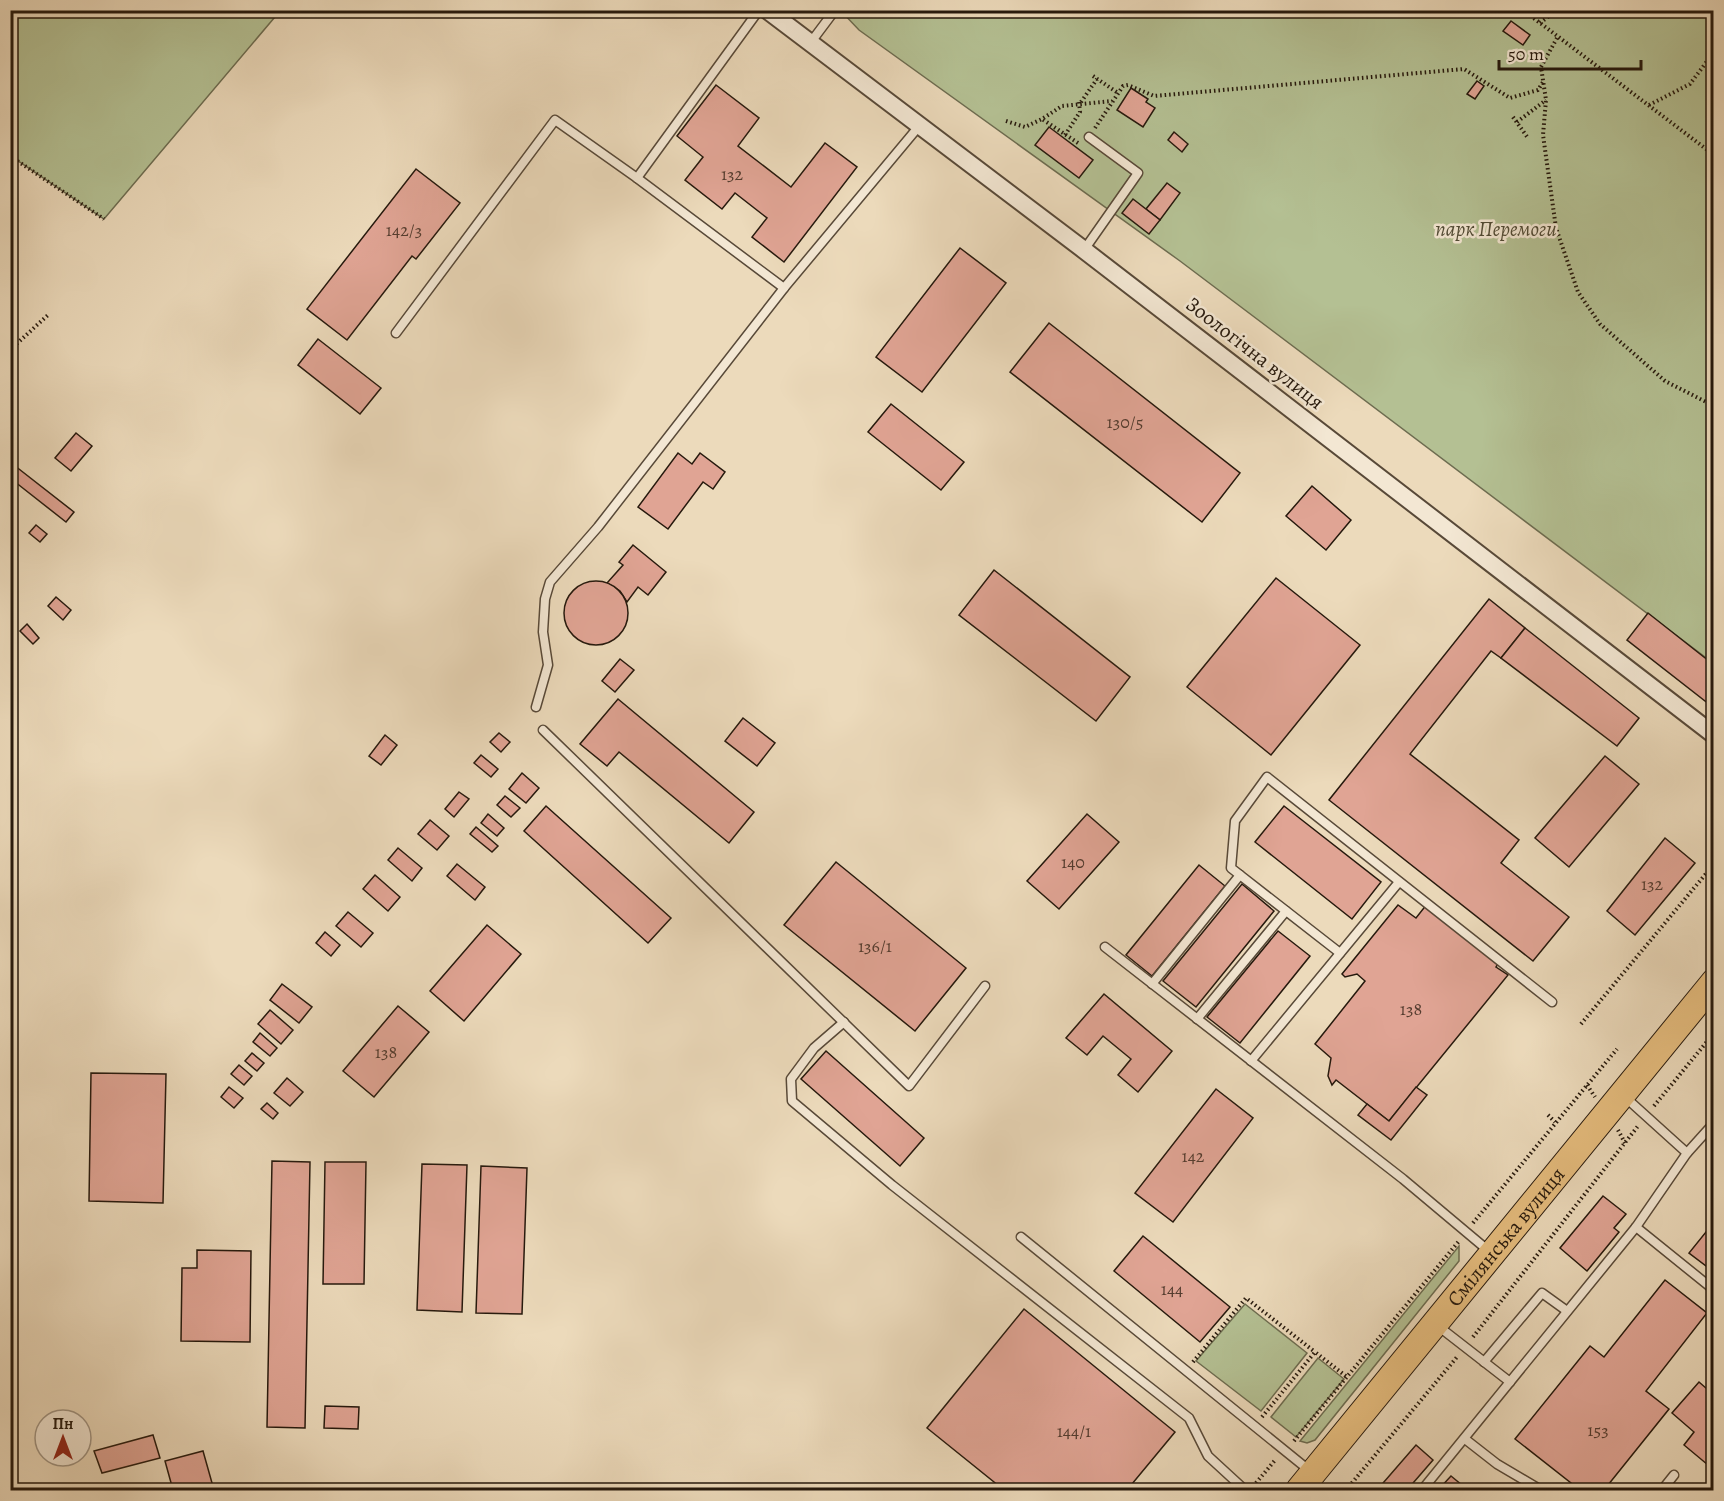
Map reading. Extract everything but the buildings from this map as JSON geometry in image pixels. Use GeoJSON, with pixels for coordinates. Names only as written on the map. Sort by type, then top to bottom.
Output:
{"type":"FeatureCollection","features":[{"type":"Feature","properties":{"kind":"main road","name":"Смілянська вулиця"},"geometry":{"type":"LineString","coordinates":[[1306,1482],[1713,982]]}},
{"type":"Feature","properties":{"kind":"street","name":"Зоологічна вулиця"},"geometry":{"type":"LineString","coordinates":[[767,10],[1084,250],[1713,735]]}},
{"type":"Feature","properties":{"kind":"lane"},"geometry":{"type":"LineString","coordinates":[[637,178],[759,10]]}},
{"type":"Feature","properties":{"kind":"lane"},"geometry":{"type":"LineString","coordinates":[[811,42],[835,10]]}},
{"type":"Feature","properties":{"kind":"lane"},"geometry":{"type":"LineString","coordinates":[[396,333],[555,120],[784,288]]}},
{"type":"Feature","properties":{"kind":"lane"},"geometry":{"type":"LineString","coordinates":[[536,707],[548,666],[543,632],[545,599],[550,582],[598,527],[784,288],[920,125]]}},
{"type":"Feature","properties":{"kind":"lane"},"geometry":{"type":"LineString","coordinates":[[1084,250],[1138,173],[1089,137]]}},
{"type":"Feature","properties":{"kind":"lane"},"geometry":{"type":"LineString","coordinates":[[543,730],[909,1086],[985,986]]}},
{"type":"Feature","properties":{"kind":"lane"},"geometry":{"type":"LineString","coordinates":[[1341,952],[1232,868],[1235,821],[1267,777],[1552,1002]]}},
{"type":"Feature","properties":{"kind":"lane"},"geometry":{"type":"LineString","coordinates":[[1152,984],[1240,875]]}},
{"type":"Feature","properties":{"kind":"lane"},"geometry":{"type":"LineString","coordinates":[[1251,1061],[1399,882]]}},
{"type":"Feature","properties":{"kind":"lane"},"geometry":{"type":"LineString","coordinates":[[1197,1019],[1286,910]]}},
{"type":"Feature","properties":{"kind":"lane"},"geometry":{"type":"LineString","coordinates":[[1105,947],[1403,1179],[1492,1254]]}},
{"type":"Feature","properties":{"kind":"lane"},"geometry":{"type":"LineString","coordinates":[[844,1022],[814,1048],[791,1079],[792,1101],[892,1185],[1189,1418],[1208,1456],[1245,1491]]}},
{"type":"Feature","properties":{"kind":"lane"},"geometry":{"type":"LineString","coordinates":[[1622,1094],[1687,1153]]}},
{"type":"Feature","properties":{"kind":"lane"},"geometry":{"type":"LineString","coordinates":[[1422,1491],[1636,1227],[1687,1153],[1713,1123]]}},
{"type":"Feature","properties":{"kind":"lane"},"geometry":{"type":"LineString","coordinates":[[1636,1227],[1713,1290]]}},
{"type":"Feature","properties":{"kind":"lane"},"geometry":{"type":"LineString","coordinates":[[1021,1237],[1284,1450],[1306,1482]]}},
{"type":"Feature","properties":{"kind":"lane"},"geometry":{"type":"LineString","coordinates":[[1484,1362],[1542,1293],[1567,1311]]}},
{"type":"Feature","properties":{"kind":"lane"},"geometry":{"type":"LineString","coordinates":[[1435,1324],[1510,1382]]}},
{"type":"Feature","properties":{"kind":"lane"},"geometry":{"type":"LineString","coordinates":[[1465,1439],[1497,1464],[1541,1491]]}},
{"type":"Feature","properties":{"kind":"lane"},"geometry":{"type":"LineString","coordinates":[[1662,1491],[1674,1475]]}},
{"type":"Feature","properties":{"kind":"path"},"geometry":{"type":"LineString","coordinates":[[1523,10],[1713,155]]}},
{"type":"Feature","properties":{"kind":"path"},"geometry":{"type":"LineString","coordinates":[[1540,23],[1557,10]]}},
{"type":"Feature","properties":{"kind":"path"},"geometry":{"type":"LineString","coordinates":[[1557,38],[1541,67],[1546,100],[1543,135],[1553,211],[1566,261],[1578,292],[1600,324],[1665,381],[1713,406]]}},
{"type":"Feature","properties":{"kind":"path"},"geometry":{"type":"LineString","coordinates":[[1648,105],[1690,84],[1713,52]]}},
{"type":"Feature","properties":{"kind":"path"},"geometry":{"type":"LineString","coordinates":[[1042,119],[1084,146],[1112,101],[1123,86],[1128,85],[1154,96],[1464,69],[1510,98],[1538,90],[1543,82]]}},
{"type":"Feature","properties":{"kind":"path"},"geometry":{"type":"LineString","coordinates":[[1065,135],[1080,112],[1080,102],[1095,78],[1118,93]]}},
{"type":"Feature","properties":{"kind":"path"},"geometry":{"type":"LineString","coordinates":[[1516,122],[1546,100]]}},
{"type":"Feature","properties":{"kind":"path"},"geometry":{"type":"LineString","coordinates":[[1006,121],[1025,127],[1062,106],[1080,102],[1112,101]]}},
{"type":"Feature","properties":{"kind":"path"},"geometry":{"type":"LineString","coordinates":[[1513,117],[1528,138]]}},
{"type":"Feature","properties":{"kind":"path"},"geometry":{"type":"LineString","coordinates":[[10,156],[104,219]]}},
{"type":"Feature","properties":{"kind":"path"},"geometry":{"type":"LineString","coordinates":[[10,350],[50,314]]}},
{"type":"Feature","properties":{"kind":"path"},"geometry":{"type":"LineString","coordinates":[[1581,1024],[1713,864]]}},
{"type":"Feature","properties":{"kind":"path"},"geometry":{"type":"LineString","coordinates":[[1346,1491],[1465,1347],[1713,1033]]}},
{"type":"Feature","properties":{"kind":"path"},"geometry":{"type":"LineString","coordinates":[[1250,1491],[1284,1450],[1298,1438],[1617,1049]]}},
{"type":"Feature","properties":{"kind":"path"},"geometry":{"type":"LineString","coordinates":[[1548,1115],[1555,1122]]}},
{"type":"Feature","properties":{"kind":"path"},"geometry":{"type":"LineString","coordinates":[[1186,1370],[1246,1298],[1347,1377]]}},
{"type":"Feature","properties":{"kind":"path"},"geometry":{"type":"LineString","coordinates":[[1255,1426],[1315,1352]]}},
{"type":"Feature","properties":{"kind":"green space"},"geometry":{"type":"Polygon","coordinates":[[[11,10],[280,11],[104,219],[11,156],[11,10]]]}},
{"type":"Feature","properties":{"kind":"green space","name":"парк Перемоги"},"geometry":{"type":"Polygon","coordinates":[[[841,11],[1713,11],[1713,663],[1180,261],[859,30],[841,11]]]}},
{"type":"Feature","properties":{"kind":"green space"},"geometry":{"type":"Polygon","coordinates":[[[1459,1246],[1459,1261],[1315,1440],[1307,1443],[1300,1441],[1459,1246]]]}},
{"type":"Feature","properties":{"kind":"green space"},"geometry":{"type":"Polygon","coordinates":[[[1245,1304],[1307,1353],[1261,1411],[1196,1361],[1245,1304]]]}},
{"type":"Feature","properties":{"kind":"green space"},"geometry":{"type":"Polygon","coordinates":[[[1318,1358],[1344,1379],[1296,1437],[1271,1417],[1318,1358]]]}}]}
